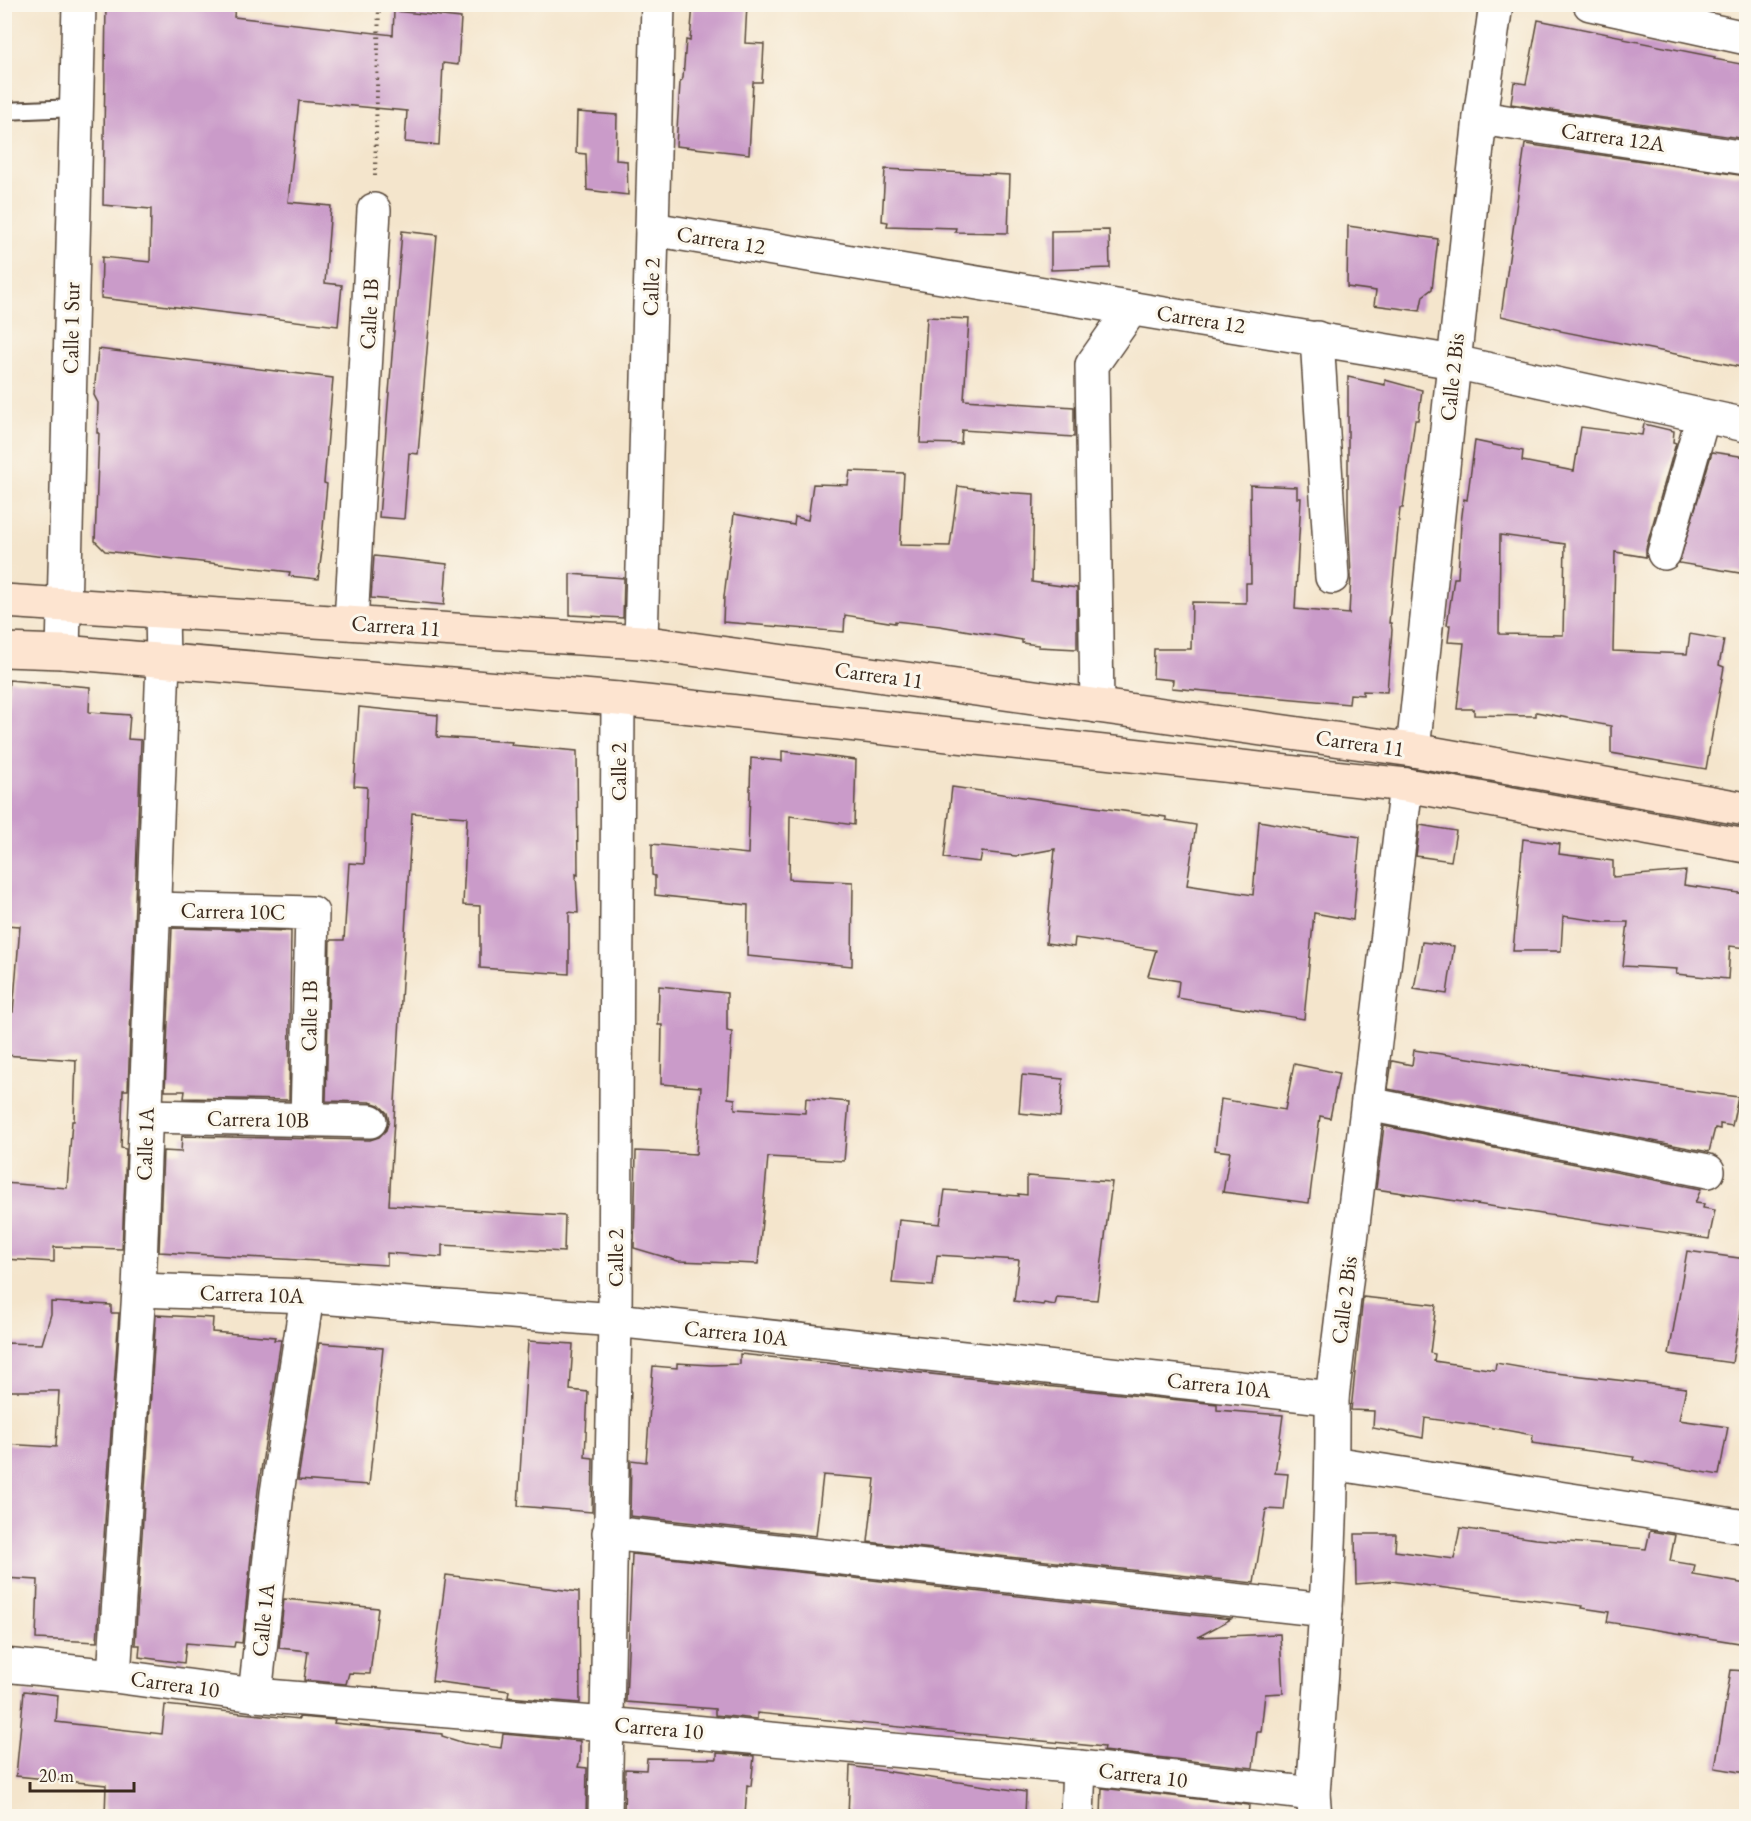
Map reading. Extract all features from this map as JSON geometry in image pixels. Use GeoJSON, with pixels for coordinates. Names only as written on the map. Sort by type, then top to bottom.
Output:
{"type":"FeatureCollection","features":[{"type":"Feature","properties":{"kind":"main road","name":"Carrera 11"},"geometry":{"type":"LineString","coordinates":[[4,601],[641,642],[1413,750],[1746,809]]}},
{"type":"Feature","properties":{"kind":"main road","name":"Carrera 11"},"geometry":{"type":"LineString","coordinates":[[4,650],[63,652],[618,699],[1406,785],[1746,846]]}},
{"type":"Feature","properties":{"kind":"street","name":"Calle 1 Sur"},"geometry":{"type":"LineString","coordinates":[[63,652],[79,4]]}},
{"type":"Feature","properties":{"kind":"street","name":"Calle 2"},"geometry":{"type":"LineString","coordinates":[[641,642],[658,4]]}},
{"type":"Feature","properties":{"kind":"street","name":"Calle 2 Bis"},"geometry":{"type":"LineString","coordinates":[[1413,750],[1480,118],[1496,4]]}},
{"type":"Feature","properties":{"kind":"street"},"geometry":{"type":"LineString","coordinates":[[1590,4],[1746,38]]}},
{"type":"Feature","properties":{"kind":"street","name":"Carrera 12A"},"geometry":{"type":"LineString","coordinates":[[1480,118],[1746,158]]}},
{"type":"Feature","properties":{"kind":"street","name":"Calle 1B"},"geometry":{"type":"LineString","coordinates":[[351,623],[374,210]]}},
{"type":"Feature","properties":{"kind":"street","name":"Carrera 12"},"geometry":{"type":"LineString","coordinates":[[652,229],[1454,362],[1746,425]]}},
{"type":"Feature","properties":{"kind":"street"},"geometry":{"type":"LineString","coordinates":[[1097,706],[1092,365],[1132,308]]}},
{"type":"Feature","properties":{"kind":"street"},"geometry":{"type":"LineString","coordinates":[[1317,338],[1332,578]]}},
{"type":"Feature","properties":{"kind":"street"},"geometry":{"type":"LineString","coordinates":[[1664,553],[1703,416]]}},
{"type":"Feature","properties":{"kind":"street","name":"Calle 1A"},"geometry":{"type":"LineString","coordinates":[[114,1676],[139,1290],[164,662],[162,611]]}},
{"type":"Feature","properties":{"kind":"street","name":"Calle 2"},"geometry":{"type":"LineString","coordinates":[[605,1816],[615,1320],[618,699]]}},
{"type":"Feature","properties":{"kind":"street","name":"Calle 2 Bis"},"geometry":{"type":"LineString","coordinates":[[1314,1805],[1326,1610],[1332,1463],[1332,1398],[1406,785]]}},
{"type":"Feature","properties":{"kind":"street","name":"Carrera 10C"},"geometry":{"type":"LineString","coordinates":[[154,909],[312,912]]}},
{"type":"Feature","properties":{"kind":"street","name":"Calle 1B"},"geometry":{"type":"LineString","coordinates":[[307,1120],[312,912]]}},
{"type":"Feature","properties":{"kind":"street"},"geometry":{"type":"LineString","coordinates":[[1368,1104],[1708,1172]]}},
{"type":"Feature","properties":{"kind":"street","name":"Carrera 10B"},"geometry":{"type":"LineString","coordinates":[[146,1116],[370,1121]]}},
{"type":"Feature","properties":{"kind":"street","name":"Carrera 10A"},"geometry":{"type":"LineString","coordinates":[[139,1290],[307,1296],[615,1320],[1332,1398]]}},
{"type":"Feature","properties":{"kind":"street","name":"Calle 1A"},"geometry":{"type":"LineString","coordinates":[[255,1695],[277,1493],[307,1296]]}},
{"type":"Feature","properties":{"kind":"street"},"geometry":{"type":"LineString","coordinates":[[1332,1463],[1746,1527]]}},
{"type":"Feature","properties":{"kind":"street"},"geometry":{"type":"LineString","coordinates":[[609,1533],[1326,1610]]}},
{"type":"Feature","properties":{"kind":"street","name":"Carrera 10"},"geometry":{"type":"LineString","coordinates":[[4,1665],[114,1676],[255,1695],[1079,1767],[1314,1805]]}},
{"type":"Feature","properties":{"kind":"street"},"geometry":{"type":"LineString","coordinates":[[1077,1816],[1079,1767]]}},
{"type":"Feature","properties":{"kind":"lane"},"geometry":{"type":"LineString","coordinates":[[4,111],[76,108]]}},
{"type":"Feature","properties":{"kind":"path"},"geometry":{"type":"LineString","coordinates":[[374,210],[379,4]]}},
{"type":"Feature","properties":{"kind":"building"},"geometry":{"type":"Polygon","coordinates":[[[106,4],[235,4],[234,17],[393,35],[394,11],[461,18],[458,65],[443,63],[439,145],[405,142],[407,111],[299,101],[288,202],[331,206],[325,283],[342,285],[338,326],[101,298],[102,257],[150,262],[151,209],[103,205],[106,4]]]}},
{"type":"Feature","properties":{"kind":"building"},"geometry":{"type":"Polygon","coordinates":[[[693,4],[747,4],[745,43],[764,44],[762,82],[753,82],[749,154],[676,146],[680,83],[683,78],[686,40],[690,41],[693,4]]]}},
{"type":"Feature","properties":{"kind":"building"},"geometry":{"type":"Polygon","coordinates":[[[1538,20],[1746,65],[1746,139],[1511,104],[1514,82],[1526,84],[1538,20]]]}},
{"type":"Feature","properties":{"kind":"building"},"geometry":{"type":"Polygon","coordinates":[[[577,112],[617,115],[616,160],[627,161],[628,195],[587,190],[586,154],[576,153],[577,112]]]}},
{"type":"Feature","properties":{"kind":"building"},"geometry":{"type":"Polygon","coordinates":[[[1525,144],[1746,176],[1746,368],[1560,331],[1501,316],[1525,144]]]}},
{"type":"Feature","properties":{"kind":"building"},"geometry":{"type":"Polygon","coordinates":[[[885,169],[1010,175],[1008,233],[955,232],[956,228],[887,226],[888,222],[882,221],[885,169]]]}},
{"type":"Feature","properties":{"kind":"building"},"geometry":{"type":"Polygon","coordinates":[[[1348,226],[1438,239],[1432,289],[1423,296],[1420,311],[1374,305],[1376,291],[1347,287],[1348,226]]]}},
{"type":"Feature","properties":{"kind":"building"},"geometry":{"type":"Polygon","coordinates":[[[1109,230],[1110,268],[1051,270],[1051,231],[1109,230]]]}},
{"type":"Feature","properties":{"kind":"building"},"geometry":{"type":"Polygon","coordinates":[[[402,231],[437,235],[418,454],[409,453],[404,519],[379,517],[402,231]]]}},
{"type":"Feature","properties":{"kind":"building"},"geometry":{"type":"Polygon","coordinates":[[[927,317],[969,319],[964,400],[1074,407],[1074,437],[962,430],[961,444],[920,443],[927,317]]]}},
{"type":"Feature","properties":{"kind":"building"},"geometry":{"type":"Polygon","coordinates":[[[98,349],[333,378],[324,483],[327,484],[318,579],[289,576],[290,572],[105,551],[95,541],[99,433],[97,433],[98,403],[94,395],[98,349]]]}},
{"type":"Feature","properties":{"kind":"building"},"geometry":{"type":"Polygon","coordinates":[[[1348,377],[1385,385],[1385,380],[1422,390],[1418,420],[1415,420],[1403,508],[1400,508],[1389,623],[1391,623],[1392,630],[1387,692],[1363,691],[1363,695],[1350,694],[1349,704],[1172,688],[1173,680],[1153,678],[1154,649],[1191,649],[1192,602],[1246,603],[1246,583],[1251,583],[1250,485],[1297,487],[1297,498],[1301,498],[1295,609],[1349,614],[1351,576],[1348,514],[1348,377]]]}},
{"type":"Feature","properties":{"kind":"building"},"geometry":{"type":"Polygon","coordinates":[[[1644,424],[1674,431],[1673,442],[1676,443],[1646,548],[1646,557],[1615,552],[1613,651],[1687,654],[1690,634],[1724,640],[1719,665],[1724,667],[1706,769],[1611,753],[1611,726],[1536,712],[1536,716],[1474,715],[1474,709],[1457,709],[1464,643],[1448,642],[1450,625],[1447,625],[1454,578],[1458,578],[1461,523],[1464,499],[1467,500],[1475,441],[1523,451],[1522,461],[1574,471],[1581,427],[1642,435],[1644,424]],[[1500,535],[1499,634],[1563,635],[1565,544],[1500,535]]]}},
{"type":"Feature","properties":{"kind":"building"},"geometry":{"type":"Polygon","coordinates":[[[1712,452],[1746,457],[1746,574],[1679,563],[1712,452]]]}},
{"type":"Feature","properties":{"kind":"building"},"geometry":{"type":"Polygon","coordinates":[[[850,471],[904,473],[900,545],[950,546],[958,486],[1034,494],[1032,582],[1077,588],[1077,649],[1038,647],[1039,645],[1022,643],[1022,640],[940,626],[895,621],[895,623],[845,615],[844,632],[723,622],[734,514],[794,525],[795,517],[808,520],[813,484],[848,485],[850,471]]]}},
{"type":"Feature","properties":{"kind":"building"},"geometry":{"type":"Polygon","coordinates":[[[374,556],[447,564],[444,605],[371,598],[374,556]]]}},
{"type":"Feature","properties":{"kind":"building"},"geometry":{"type":"Polygon","coordinates":[[[570,574],[624,578],[623,618],[570,615],[570,574]]]}},
{"type":"Feature","properties":{"kind":"building"},"geometry":{"type":"Polygon","coordinates":[[[9,680],[90,687],[89,712],[130,715],[128,739],[141,740],[128,1090],[123,1090],[121,1148],[126,1149],[122,1249],[54,1247],[54,1262],[4,1259],[4,1183],[67,1188],[72,1121],[74,1121],[76,1060],[4,1055],[4,1012],[13,1012],[20,926],[4,925],[4,768],[9,680]]]}},
{"type":"Feature","properties":{"kind":"building"},"geometry":{"type":"Polygon","coordinates":[[[359,707],[438,715],[437,737],[512,742],[511,745],[577,751],[578,913],[569,912],[569,974],[480,968],[480,906],[463,905],[467,817],[412,813],[389,1205],[565,1216],[564,1252],[442,1245],[442,1257],[387,1253],[387,1265],[159,1252],[163,1151],[181,1152],[182,1136],[370,1140],[379,1137],[386,1130],[389,1121],[387,1113],[379,1105],[370,1102],[326,1101],[330,940],[344,940],[349,863],[364,864],[367,787],[354,786],[359,707]]]}},
{"type":"Feature","properties":{"kind":"building"},"geometry":{"type":"Polygon","coordinates":[[[782,751],[856,760],[854,825],[790,816],[789,879],[853,882],[852,966],[747,956],[748,905],[655,895],[655,876],[652,875],[652,844],[748,854],[751,758],[782,761],[782,751]]]}},
{"type":"Feature","properties":{"kind":"building"},"geometry":{"type":"Polygon","coordinates":[[[952,787],[1166,817],[1166,820],[1196,825],[1187,885],[1253,895],[1259,821],[1360,837],[1353,920],[1314,913],[1304,1019],[1177,998],[1179,981],[1148,976],[1156,950],[1075,938],[1074,947],[1046,943],[1055,849],[1016,856],[982,852],[980,862],[944,858],[952,787]]]}},
{"type":"Feature","properties":{"kind":"building"},"geometry":{"type":"Polygon","coordinates":[[[1420,825],[1456,831],[1451,861],[1416,856],[1420,825]]]}},
{"type":"Feature","properties":{"kind":"building"},"geometry":{"type":"Polygon","coordinates":[[[1523,839],[1560,844],[1559,854],[1613,861],[1613,877],[1686,871],[1684,885],[1746,894],[1746,948],[1730,946],[1728,979],[1676,974],[1677,969],[1623,966],[1628,922],[1606,922],[1563,916],[1561,951],[1513,951],[1523,839]]]}},
{"type":"Feature","properties":{"kind":"building"},"geometry":{"type":"Polygon","coordinates":[[[172,928],[291,931],[289,1100],[184,1098],[185,1091],[165,1091],[172,928]]]}},
{"type":"Feature","properties":{"kind":"building"},"geometry":{"type":"Polygon","coordinates":[[[1422,942],[1454,946],[1447,994],[1414,989],[1422,942]]]}},
{"type":"Feature","properties":{"kind":"building"},"geometry":{"type":"Polygon","coordinates":[[[659,986],[727,993],[727,1031],[732,1032],[728,1098],[735,1099],[735,1109],[805,1113],[806,1098],[849,1102],[844,1161],[768,1157],[758,1264],[678,1261],[634,1248],[636,1151],[696,1154],[701,1087],[661,1084],[662,1025],[658,1025],[659,986]]]}},
{"type":"Feature","properties":{"kind":"building"},"geometry":{"type":"Polygon","coordinates":[[[1414,1050],[1738,1097],[1732,1126],[1720,1124],[1720,1129],[1715,1128],[1709,1152],[1388,1089],[1392,1061],[1412,1065],[1414,1050]]]}},
{"type":"Feature","properties":{"kind":"building"},"geometry":{"type":"Polygon","coordinates":[[[1294,1064],[1339,1073],[1330,1118],[1320,1116],[1309,1203],[1223,1192],[1230,1152],[1215,1150],[1221,1099],[1285,1110],[1294,1064]]]}},
{"type":"Feature","properties":{"kind":"building"},"geometry":{"type":"Polygon","coordinates":[[[1022,1075],[1063,1079],[1060,1117],[1019,1113],[1022,1075]]]}},
{"type":"Feature","properties":{"kind":"building"},"geometry":{"type":"Polygon","coordinates":[[[1384,1126],[1701,1189],[1695,1203],[1704,1204],[1703,1208],[1715,1210],[1709,1239],[1376,1189],[1384,1126]]]}},
{"type":"Feature","properties":{"kind":"building"},"geometry":{"type":"Polygon","coordinates":[[[1027,1176],[1112,1182],[1097,1300],[1057,1297],[1055,1305],[1014,1301],[1019,1260],[937,1255],[933,1286],[892,1283],[899,1220],[940,1224],[945,1190],[1027,1195],[1027,1176]]]}},
{"type":"Feature","properties":{"kind":"building"},"geometry":{"type":"Polygon","coordinates":[[[1687,1251],[1746,1259],[1746,1274],[1732,1363],[1669,1354],[1687,1251]]]}},
{"type":"Feature","properties":{"kind":"building"},"geometry":{"type":"Polygon","coordinates":[[[1363,1297],[1436,1305],[1430,1353],[1435,1354],[1434,1361],[1495,1370],[1496,1363],[1547,1372],[1686,1388],[1679,1420],[1728,1427],[1719,1475],[1633,1460],[1634,1457],[1532,1443],[1533,1435],[1425,1418],[1423,1438],[1373,1428],[1374,1411],[1351,1410],[1363,1297]]]}},
{"type":"Feature","properties":{"kind":"building"},"geometry":{"type":"Polygon","coordinates":[[[51,1302],[111,1305],[111,1313],[119,1313],[97,1642],[36,1639],[38,1580],[4,1578],[4,1444],[56,1447],[59,1391],[4,1391],[4,1343],[42,1344],[51,1314],[51,1302]]]}},
{"type":"Feature","properties":{"kind":"building"},"geometry":{"type":"Polygon","coordinates":[[[156,1315],[213,1318],[212,1332],[275,1337],[274,1340],[281,1340],[258,1490],[242,1643],[235,1642],[234,1647],[186,1643],[184,1663],[139,1657],[140,1645],[135,1645],[156,1315]]]}},
{"type":"Feature","properties":{"kind":"building"},"geometry":{"type":"Polygon","coordinates":[[[528,1341],[573,1344],[570,1390],[588,1392],[585,1457],[593,1458],[592,1512],[518,1506],[528,1341]]]}},
{"type":"Feature","properties":{"kind":"building"},"geometry":{"type":"Polygon","coordinates":[[[319,1343],[383,1348],[369,1485],[298,1480],[319,1343]]]}},
{"type":"Feature","properties":{"kind":"building"},"geometry":{"type":"Polygon","coordinates":[[[740,1354],[1217,1404],[1217,1410],[1283,1415],[1275,1473],[1288,1474],[1284,1510],[1266,1509],[1254,1583],[868,1542],[875,1479],[823,1475],[816,1536],[630,1516],[631,1460],[646,1462],[653,1366],[677,1368],[677,1363],[740,1364],[740,1354]]]}},
{"type":"Feature","properties":{"kind":"building"},"geometry":{"type":"Polygon","coordinates":[[[1460,1528],[1536,1539],[1646,1549],[1650,1531],[1675,1535],[1670,1561],[1695,1565],[1693,1575],[1746,1584],[1746,1644],[1607,1622],[1609,1612],[1582,1608],[1583,1606],[1392,1581],[1356,1584],[1355,1534],[1396,1534],[1395,1551],[1454,1559],[1460,1528]]]}},
{"type":"Feature","properties":{"kind":"building"},"geometry":{"type":"Polygon","coordinates":[[[632,1554],[1231,1619],[1198,1637],[1280,1634],[1283,1693],[1265,1694],[1261,1732],[1257,1732],[1253,1768],[1103,1751],[1104,1747],[757,1713],[757,1719],[715,1715],[715,1709],[626,1702],[632,1554]]]}},
{"type":"Feature","properties":{"kind":"building"},"geometry":{"type":"Polygon","coordinates":[[[446,1575],[579,1592],[580,1703],[508,1697],[509,1691],[432,1681],[446,1575]]]}},
{"type":"Feature","properties":{"kind":"building"},"geometry":{"type":"Polygon","coordinates":[[[284,1599],[378,1608],[370,1674],[349,1673],[346,1684],[304,1680],[308,1651],[279,1648],[284,1599]]]}},
{"type":"Feature","properties":{"kind":"building"},"geometry":{"type":"Polygon","coordinates":[[[1731,1670],[1746,1671],[1746,1773],[1715,1768],[1731,1670]]]}},
{"type":"Feature","properties":{"kind":"building"},"geometry":{"type":"Polygon","coordinates":[[[24,1691],[58,1695],[56,1722],[162,1734],[165,1705],[299,1719],[299,1717],[335,1720],[334,1723],[442,1734],[442,1736],[464,1743],[501,1748],[503,1734],[580,1741],[578,1767],[587,1768],[586,1816],[468,1816],[432,1812],[431,1815],[421,1816],[105,1816],[106,1785],[16,1776],[24,1691]]]}},
{"type":"Feature","properties":{"kind":"building"},"geometry":{"type":"Polygon","coordinates":[[[717,1753],[754,1756],[751,1786],[747,1785],[745,1816],[624,1816],[625,1769],[646,1770],[647,1758],[717,1759],[717,1753]]]}},
{"type":"Feature","properties":{"kind":"building"},"geometry":{"type":"Polygon","coordinates":[[[850,1766],[1026,1792],[1025,1816],[848,1816],[850,1766]]]}},
{"type":"Feature","properties":{"kind":"building"},"geometry":{"type":"Polygon","coordinates":[[[1102,1788],[1249,1805],[1248,1816],[1101,1816],[1102,1788]]]}}]}
